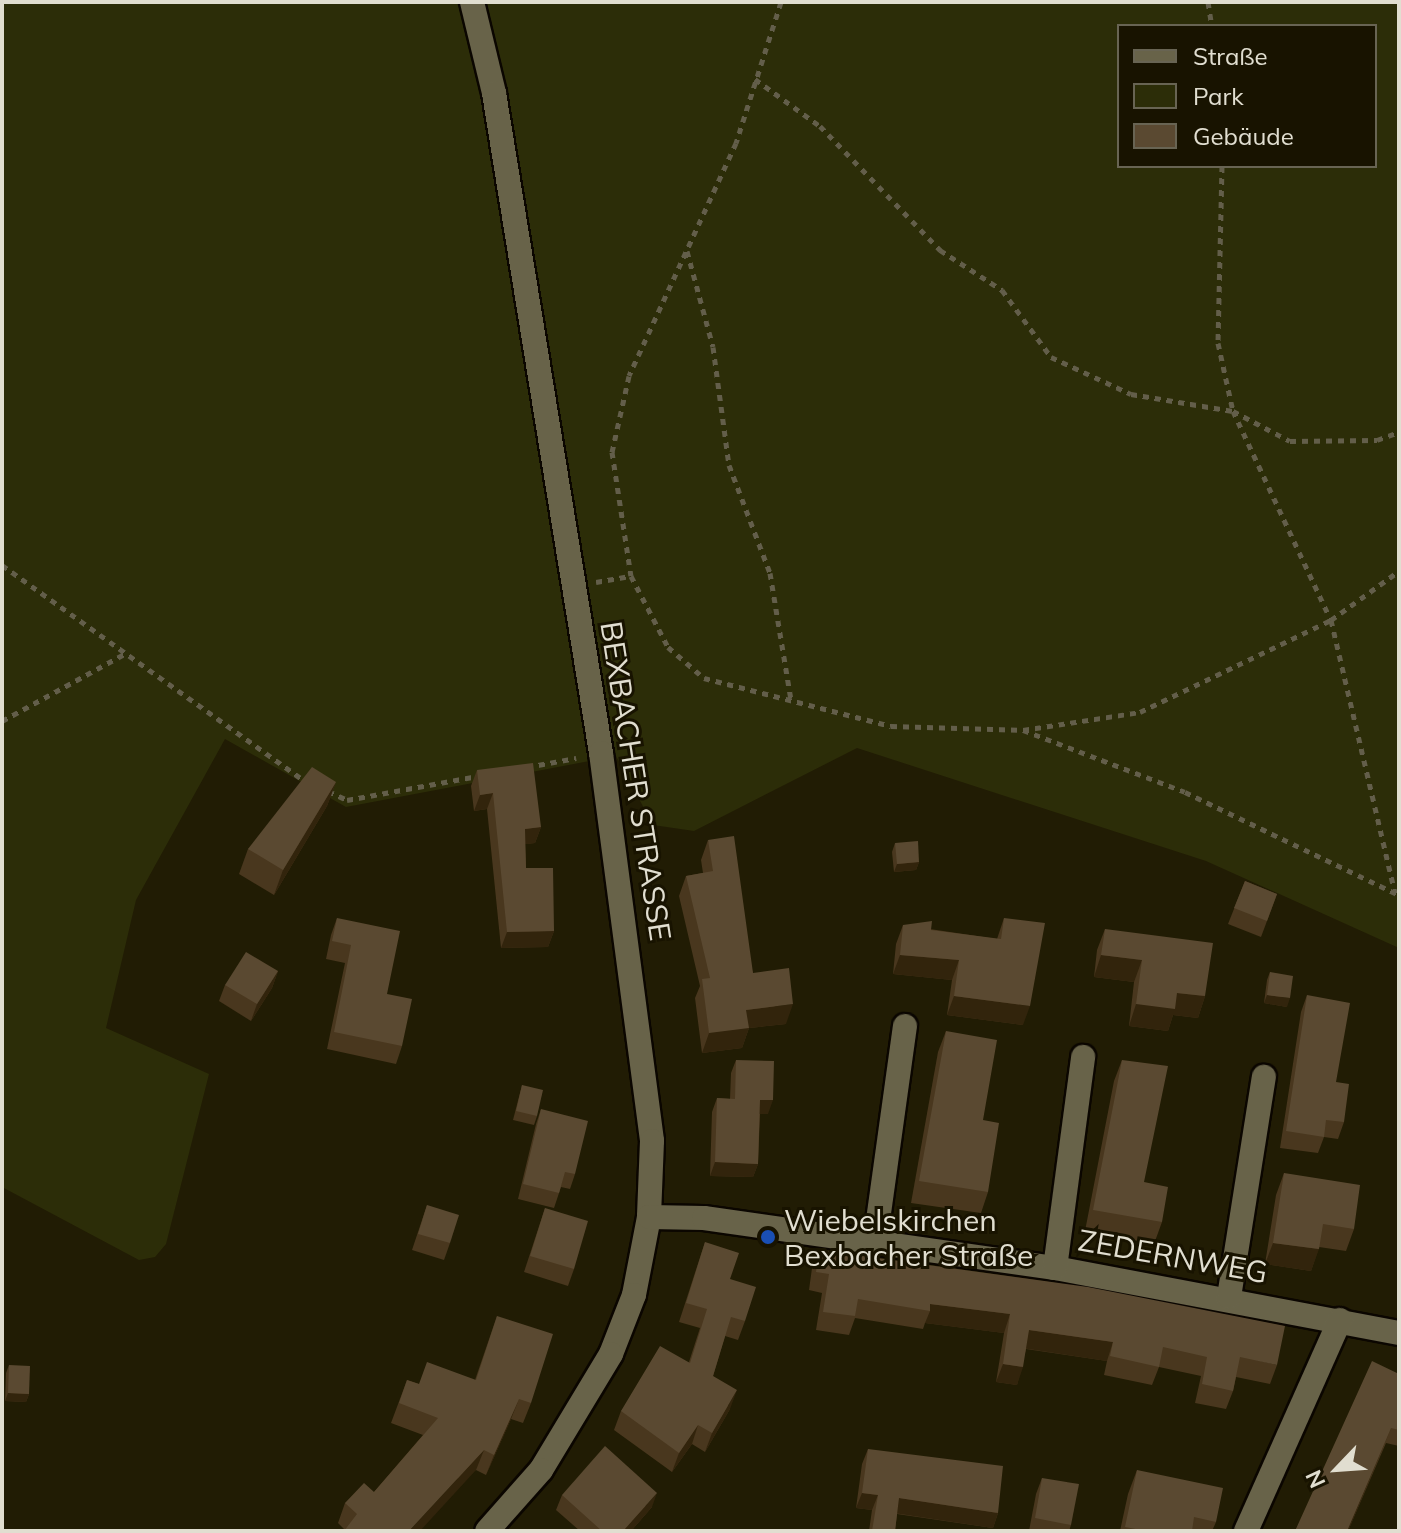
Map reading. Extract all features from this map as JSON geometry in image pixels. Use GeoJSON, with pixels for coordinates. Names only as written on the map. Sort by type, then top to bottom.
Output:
{"type":"FeatureCollection","features":[{"type":"Feature","properties":{"kind":"street","name":"BEXBACHER STRASSE"},"geometry":{"type":"LineString","coordinates":[[472,2],[494,93],[601,753],[645,1052],[649,1217],[634,1295],[583,1410],[487,1531]]}},
{"type":"Feature","properties":{"kind":"street"},"geometry":{"type":"LineString","coordinates":[[875,1242],[905,1026]]}},
{"type":"Feature","properties":{"kind":"street"},"geometry":{"type":"LineString","coordinates":[[1055,1268],[1083,1057]]}},
{"type":"Feature","properties":{"kind":"street"},"geometry":{"type":"LineString","coordinates":[[1229,1297],[1264,1077]]}},
{"type":"Feature","properties":{"kind":"street","name":"ZEDERNWEG"},"geometry":{"type":"LineString","coordinates":[[649,1217],[875,1242],[1055,1268],[1229,1297],[1399,1333]]}},
{"type":"Feature","properties":{"kind":"street"},"geometry":{"type":"LineString","coordinates":[[1246,1531],[1340,1320]]}},
{"type":"Feature","properties":{"kind":"path"},"geometry":{"type":"LineString","coordinates":[[781,2],[736,143],[629,376],[612,452],[631,576],[668,647],[704,678],[891,726],[1023,730],[1140,712],[1331,620],[1399,571]]}},
{"type":"Feature","properties":{"kind":"path"},"geometry":{"type":"LineString","coordinates":[[1208,2],[1212,24]]}},
{"type":"Feature","properties":{"kind":"path"},"geometry":{"type":"LineString","coordinates":[[755,79],[820,126],[940,250],[1002,290],[1051,357],[1131,394],[1233,411],[1290,441],[1377,440],[1399,432]]}},
{"type":"Feature","properties":{"kind":"path"},"geometry":{"type":"LineString","coordinates":[[1222,168],[1218,343],[1233,411],[1331,620],[1397,894]]}},
{"type":"Feature","properties":{"kind":"path"},"geometry":{"type":"LineString","coordinates":[[686,251],[713,347],[729,465],[770,573],[791,700]]}},
{"type":"Feature","properties":{"kind":"path"},"geometry":{"type":"LineString","coordinates":[[2,565],[303,781],[347,800],[496,772]]}},
{"type":"Feature","properties":{"kind":"path"},"geometry":{"type":"LineString","coordinates":[[573,586],[631,576]]}},
{"type":"Feature","properties":{"kind":"path"},"geometry":{"type":"LineString","coordinates":[[2,721],[126,653]]}},
{"type":"Feature","properties":{"kind":"path"},"geometry":{"type":"LineString","coordinates":[[1023,730],[1185,792],[1397,894]]}},
{"type":"Feature","properties":{"kind":"path"},"geometry":{"type":"LineString","coordinates":[[511,770],[601,753]]}},
{"type":"Feature","properties":{"kind":"green space"},"geometry":{"type":"Polygon","coordinates":[[[2,2],[1399,2],[1399,948],[1206,861],[857,748],[694,831],[653,825],[616,756],[346,807],[225,739],[136,900],[106,1028],[209,1074],[166,1244],[155,1257],[139,1260],[2,1187],[2,2]]]}},
{"type":"Feature","properties":{"kind":"building"},"geometry":{"type":"Polygon","coordinates":[[[533,763],[541,827],[525,829],[526,868],[553,868],[554,931],[507,932],[493,793],[480,795],[477,770],[533,763]]]}},
{"type":"Feature","properties":{"kind":"building"},"geometry":{"type":"Polygon","coordinates":[[[312,767],[336,782],[283,870],[248,849],[312,767]]]}},
{"type":"Feature","properties":{"kind":"building"},"geometry":{"type":"Polygon","coordinates":[[[734,836],[753,973],[789,968],[793,1004],[746,1010],[749,1028],[709,1033],[702,979],[710,978],[686,876],[713,871],[708,840],[734,836]]]}},
{"type":"Feature","properties":{"kind":"building"},"geometry":{"type":"Polygon","coordinates":[[[918,841],[919,862],[897,864],[895,843],[918,841]]]}},
{"type":"Feature","properties":{"kind":"building"},"geometry":{"type":"Polygon","coordinates":[[[1245,881],[1277,894],[1267,921],[1234,908],[1245,881]]]}},
{"type":"Feature","properties":{"kind":"building"},"geometry":{"type":"Polygon","coordinates":[[[337,918],[400,931],[387,994],[412,999],[402,1046],[334,1032],[351,945],[332,941],[337,918]]]}},
{"type":"Feature","properties":{"kind":"building"},"geometry":{"type":"Polygon","coordinates":[[[1004,918],[1045,923],[1030,1006],[954,996],[959,960],[900,955],[903,925],[932,921],[931,930],[1001,939],[1004,918]]]}},
{"type":"Feature","properties":{"kind":"building"},"geometry":{"type":"Polygon","coordinates":[[[1105,929],[1213,943],[1205,996],[1177,993],[1175,1009],[1136,1004],[1142,960],[1101,955],[1105,929]]]}},
{"type":"Feature","properties":{"kind":"building"},"geometry":{"type":"Polygon","coordinates":[[[246,952],[278,971],[257,1004],[225,985],[246,952]]]}},
{"type":"Feature","properties":{"kind":"building"},"geometry":{"type":"Polygon","coordinates":[[[1270,972],[1293,976],[1290,998],[1267,995],[1270,972]]]}},
{"type":"Feature","properties":{"kind":"building"},"geometry":{"type":"Polygon","coordinates":[[[1307,995],[1350,1003],[1336,1082],[1349,1084],[1344,1122],[1326,1120],[1324,1137],[1286,1131],[1307,995]]]}},
{"type":"Feature","properties":{"kind":"building"},"geometry":{"type":"Polygon","coordinates":[[[946,1031],[997,1040],[983,1120],[999,1123],[988,1192],[919,1181],[946,1031]]]}},
{"type":"Feature","properties":{"kind":"building"},"geometry":{"type":"Polygon","coordinates":[[[736,1060],[774,1061],[773,1100],[760,1100],[758,1164],[715,1162],[717,1098],[735,1099],[736,1060]]]}},
{"type":"Feature","properties":{"kind":"building"},"geometry":{"type":"Polygon","coordinates":[[[1122,1060],[1168,1066],[1144,1182],[1168,1187],[1162,1222],[1093,1210],[1122,1060]]]}},
{"type":"Feature","properties":{"kind":"building"},"geometry":{"type":"Polygon","coordinates":[[[522,1085],[543,1090],[537,1116],[516,1111],[522,1085]]]}},
{"type":"Feature","properties":{"kind":"building"},"geometry":{"type":"Polygon","coordinates":[[[541,1109],[588,1121],[575,1174],[565,1172],[559,1193],[523,1184],[541,1109]]]}},
{"type":"Feature","properties":{"kind":"building"},"geometry":{"type":"Polygon","coordinates":[[[1284,1173],[1360,1185],[1354,1229],[1323,1224],[1319,1249],[1273,1243],[1284,1173]]]}},
{"type":"Feature","properties":{"kind":"building"},"geometry":{"type":"Polygon","coordinates":[[[427,1205],[459,1215],[450,1243],[418,1234],[427,1205]]]}},
{"type":"Feature","properties":{"kind":"building"},"geometry":{"type":"Polygon","coordinates":[[[545,1208],[588,1221],[574,1269],[530,1256],[545,1208]]]}},
{"type":"Feature","properties":{"kind":"building"},"geometry":{"type":"Polygon","coordinates":[[[705,1242],[739,1253],[730,1279],[756,1287],[745,1321],[731,1317],[713,1376],[737,1390],[712,1433],[698,1425],[679,1453],[621,1411],[660,1346],[690,1363],[707,1309],[686,1303],[705,1242]]]}},
{"type":"Feature","properties":{"kind":"building"},"geometry":{"type":"Polygon","coordinates":[[[819,1250],[1088,1287],[1285,1326],[1277,1365],[1240,1357],[1233,1391],[1202,1384],[1207,1357],[1163,1347],[1159,1367],[1110,1356],[1113,1342],[1029,1330],[1023,1367],[1003,1364],[1010,1314],[930,1304],[930,1311],[858,1299],[855,1316],[823,1312],[829,1274],[816,1272],[819,1250]]]}},
{"type":"Feature","properties":{"kind":"building"},"geometry":{"type":"Polygon","coordinates":[[[497,1316],[553,1334],[531,1403],[519,1399],[494,1455],[484,1450],[409,1531],[344,1531],[357,1514],[345,1503],[364,1483],[374,1492],[438,1418],[399,1403],[407,1380],[419,1384],[427,1362],[476,1380],[497,1316]]]}},
{"type":"Feature","properties":{"kind":"building"},"geometry":{"type":"Polygon","coordinates":[[[1372,1361],[1399,1374],[1399,1430],[1391,1428],[1347,1531],[1295,1531],[1372,1361]]]}},
{"type":"Feature","properties":{"kind":"building"},"geometry":{"type":"Polygon","coordinates":[[[9,1365],[30,1366],[29,1394],[8,1393],[9,1365]]]}},
{"type":"Feature","properties":{"kind":"building"},"geometry":{"type":"Polygon","coordinates":[[[605,1446],[657,1493],[623,1531],[602,1531],[562,1495],[605,1446]]]}},
{"type":"Feature","properties":{"kind":"building"},"geometry":{"type":"Polygon","coordinates":[[[868,1449],[1003,1466],[998,1513],[899,1498],[895,1531],[872,1531],[878,1495],[862,1493],[868,1449]]]}},
{"type":"Feature","properties":{"kind":"building"},"geometry":{"type":"Polygon","coordinates":[[[1137,1470],[1223,1488],[1216,1522],[1194,1517],[1192,1531],[1146,1531],[1125,1527],[1137,1470]]]}},
{"type":"Feature","properties":{"kind":"building"},"geometry":{"type":"Polygon","coordinates":[[[1042,1478],[1079,1484],[1071,1525],[1035,1518],[1042,1478]]]}},
{"type":"Feature","properties":{"kind":"place","name":"Wiebelskirchen Bexbacher Straße"},"geometry":{"type":"Point","coordinates":[768,1237]}}]}
